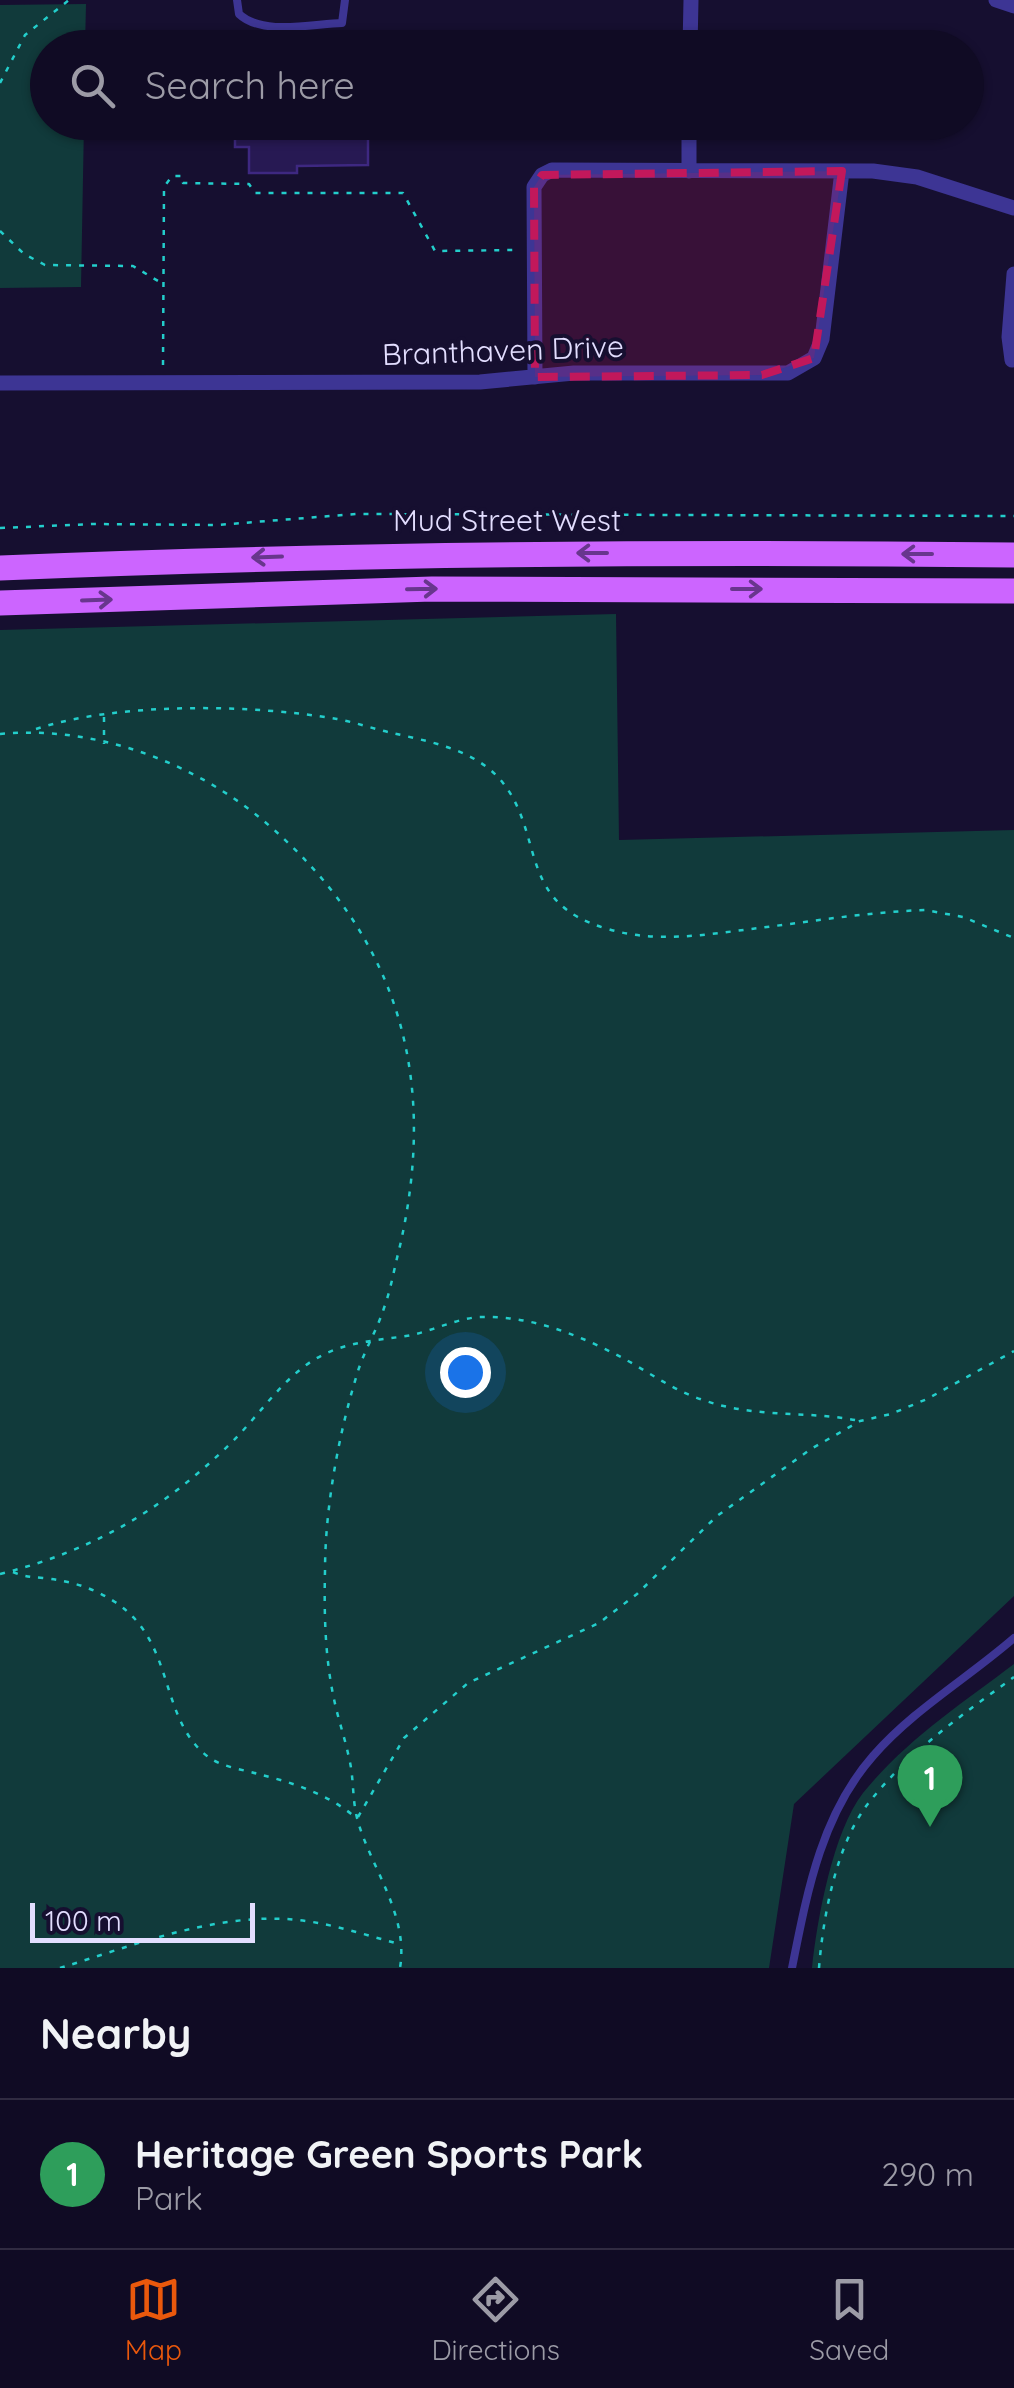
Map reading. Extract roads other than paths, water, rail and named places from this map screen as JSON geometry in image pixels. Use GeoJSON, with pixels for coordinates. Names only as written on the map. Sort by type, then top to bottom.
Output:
{"type":"FeatureCollection","features":[{"type":"Feature","properties":{"kind":"main road","name":"Mud Street West"},"geometry":{"type":"LineString","coordinates":[[0,568],[280,556],[541,552],[1014,555]]}},
{"type":"Feature","properties":{"kind":"main road"},"geometry":{"type":"LineString","coordinates":[[0,603],[432,589],[1014,591]]}},
{"type":"Feature","properties":{"kind":"street"},"geometry":{"type":"LineString","coordinates":[[690,0],[690,30]]}},
{"type":"Feature","properties":{"kind":"street"},"geometry":{"type":"LineString","coordinates":[[996,0],[1014,6]]}},
{"type":"Feature","properties":{"kind":"street"},"geometry":{"type":"LineString","coordinates":[[689,140],[689,170]]}},
{"type":"Feature","properties":{"kind":"street"},"geometry":{"type":"LineString","coordinates":[[535,378],[534,187],[552,170],[842,171],[917,178],[1014,208]]}},
{"type":"Feature","properties":{"kind":"street","name":"Branthaven Drive"},"geometry":{"type":"LineString","coordinates":[[0,383],[480,382],[574,374],[762,375],[798,369],[814,358],[822,339],[842,171]]}},
{"type":"Feature","properties":{"kind":"street"},"geometry":{"type":"LineString","coordinates":[[1012,360],[1008,337],[1014,274]]}},
{"type":"Feature","properties":{"kind":"lane"},"geometry":{"type":"LineString","coordinates":[[237,0],[239,14],[248,22],[268,26],[342,23],[345,0]]}},
{"type":"Feature","properties":{"kind":"lane"},"geometry":{"type":"LineString","coordinates":[[792,1968],[803,1913],[829,1824],[846,1791],[873,1755],[902,1728],[1014,1638]]}},
{"type":"Feature","properties":{"kind":"place","name":"Heritage Green Sports Park"},"geometry":{"type":"Point","coordinates":[930,1827]}}]}
